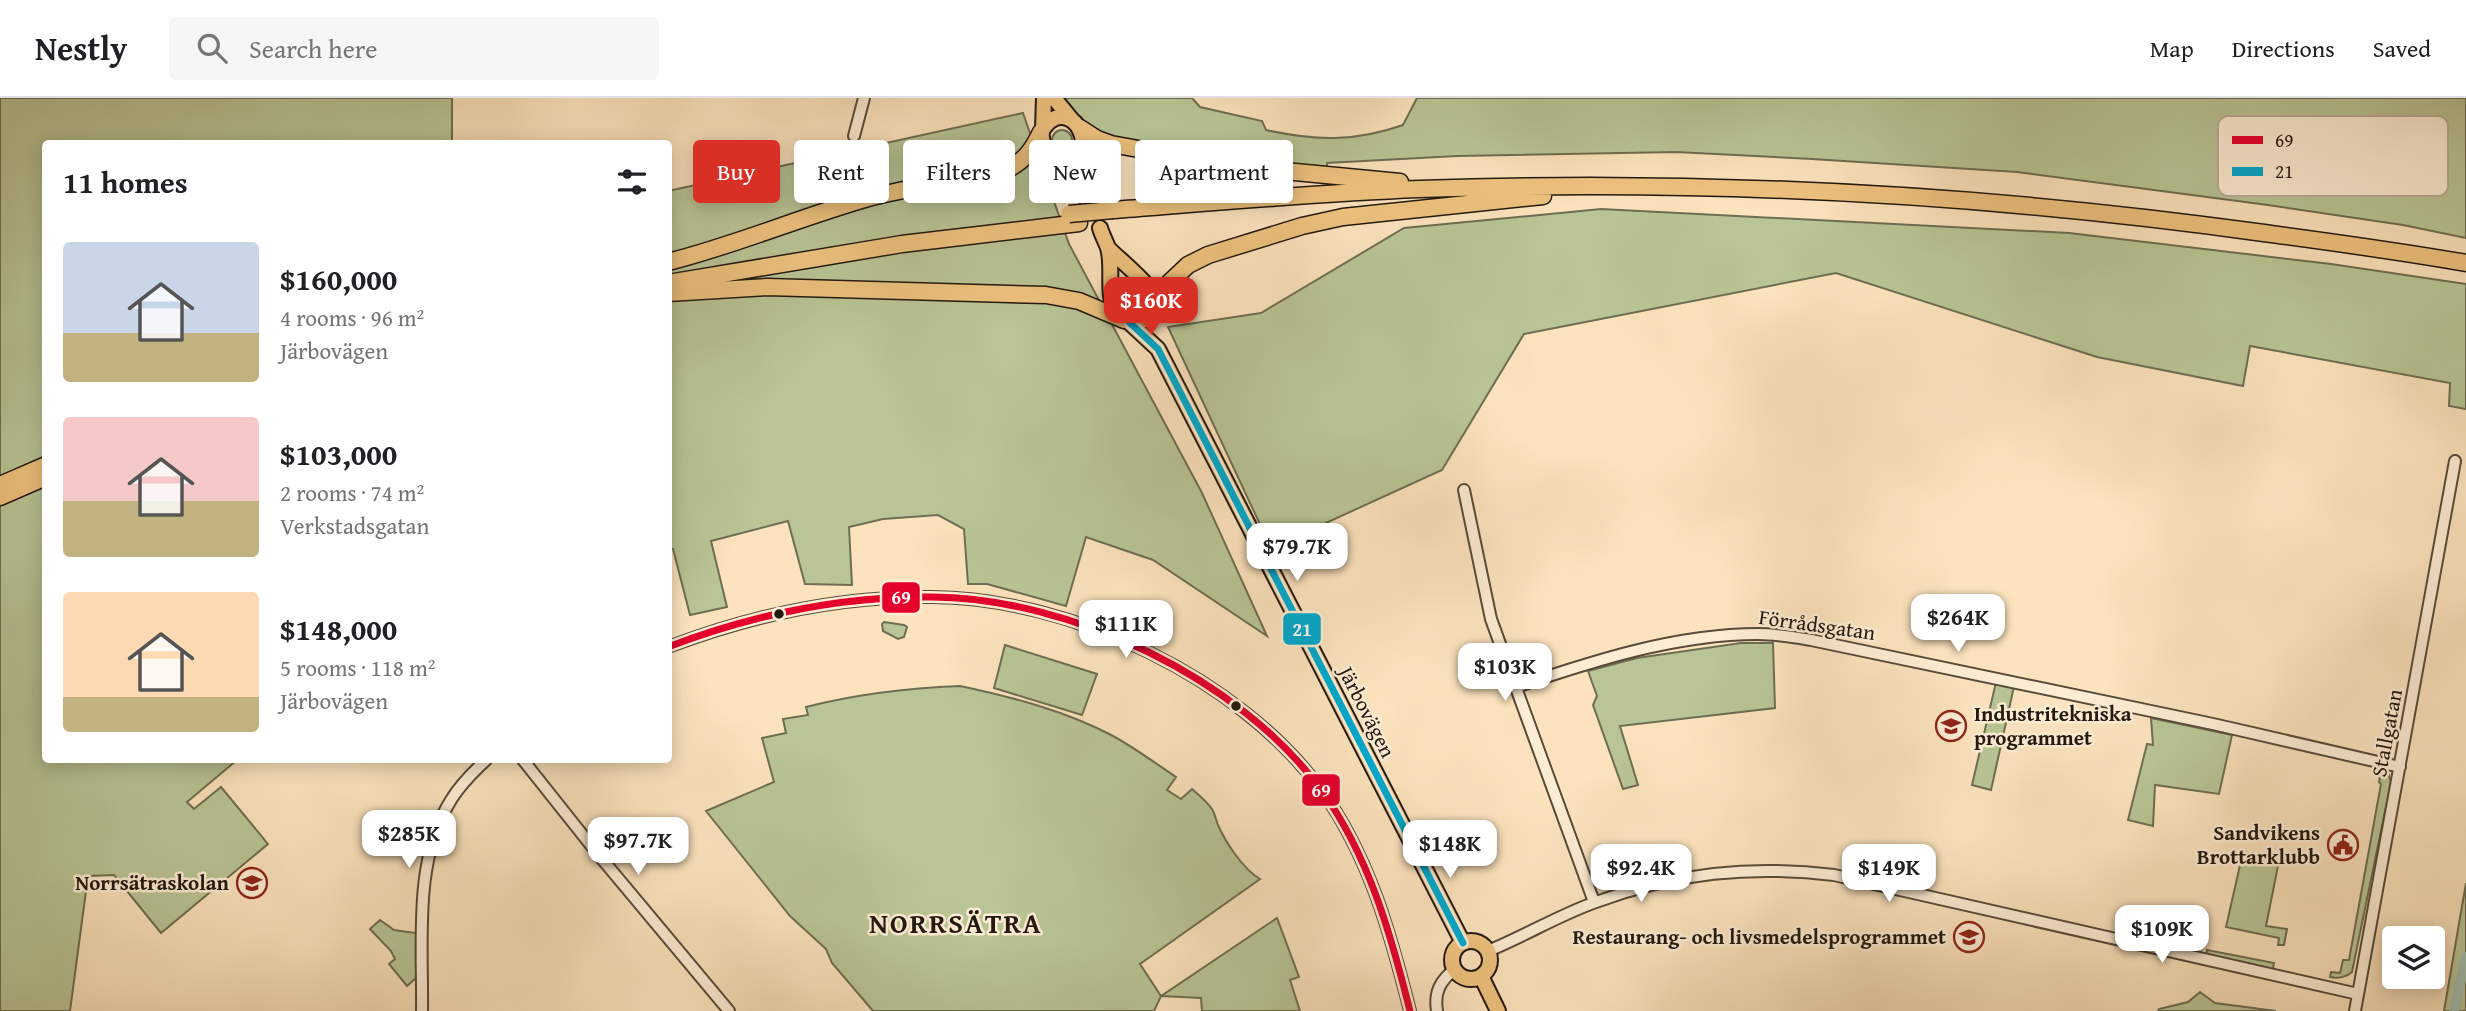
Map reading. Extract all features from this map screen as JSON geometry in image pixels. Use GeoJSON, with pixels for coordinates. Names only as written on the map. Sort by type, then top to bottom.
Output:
{"type":"FeatureCollection","features":[{"type":"Feature","properties":{"kind":"highway"},"geometry":{"type":"LineString","coordinates":[[1076,124],[1097,139],[1111,144],[1233,166],[1360,179],[1543,191],[1757,189],[1978,201],[2169,219],[2466,263]]}},
{"type":"Feature","properties":{"kind":"highway"},"geometry":{"type":"LineString","coordinates":[[672,261],[871,198],[1010,167],[1023,161],[1033,150],[1042,130]]}},
{"type":"Feature","properties":{"kind":"highway"},"geometry":{"type":"LineString","coordinates":[[672,282],[902,244],[1113,214],[1419,189],[1756,199],[1978,211],[2168,229],[2357,254],[2466,273]]}},
{"type":"Feature","properties":{"kind":"highway"},"geometry":{"type":"LineString","coordinates":[[1154,308],[1170,282],[1188,265],[1209,255],[1302,226],[1343,216],[1450,207],[1543,191]]}},
{"type":"Feature","properties":{"kind":"highway"},"geometry":{"type":"LineString","coordinates":[[672,272],[887,237],[1074,219]]}},
{"type":"Feature","properties":{"kind":"highway"},"geometry":{"type":"LineString","coordinates":[[672,293],[767,287],[1046,295],[1079,301],[1127,321]]}},
{"type":"Feature","properties":{"kind":"highway"},"geometry":{"type":"LineString","coordinates":[[0,485],[42,467]]}},
{"type":"Feature","properties":{"kind":"highway"},"geometry":{"type":"LineString","coordinates":[[0,497],[42,479]]}},
{"type":"Feature","properties":{"kind":"main road"},"geometry":{"type":"LineString","coordinates":[[1044,98],[1044,150],[1087,199],[1084,144],[1076,124],[1054,98]]}},
{"type":"Feature","properties":{"kind":"main road"},"geometry":{"type":"LineString","coordinates":[[1042,130],[1056,117],[1076,124]]}},
{"type":"Feature","properties":{"kind":"main road","name":"Järbovägen"},"geometry":{"type":"LineString","coordinates":[[1100,228],[1109,249],[1113,305],[1158,349],[1463,943]]}},
{"type":"Feature","properties":{"kind":"main road","name":"Järbovägen"},"geometry":{"type":"LineString","coordinates":[[1109,249],[1151,290],[1158,349]]}},
{"type":"Feature","properties":{"kind":"main road"},"geometry":{"type":"LineString","coordinates":[[1127,321],[1144,321],[1150,318],[1154,308]]}},
{"type":"Feature","properties":{"kind":"main road"},"geometry":{"type":"LineString","coordinates":[[1463,943],[1479,943],[1488,951],[1490,965],[1481,976],[1466,978],[1455,969],[1454,954],[1463,943]]}},
{"type":"Feature","properties":{"kind":"main road"},"geometry":{"type":"LineString","coordinates":[[1481,976],[1498,1011]]}},
{"type":"Feature","properties":{"kind":"street"},"geometry":{"type":"LineString","coordinates":[[854,135],[864,98]]}},
{"type":"Feature","properties":{"kind":"street","name":"Stallgatan"},"geometry":{"type":"LineString","coordinates":[[2355,1011],[2455,461]]}},
{"type":"Feature","properties":{"kind":"street"},"geometry":{"type":"LineString","coordinates":[[1464,490],[1490,619],[1594,902]]}},
{"type":"Feature","properties":{"kind":"street"},"geometry":{"type":"LineString","coordinates":[[672,645],[714,629],[819,605],[932,597],[1008,605],[1091,629],[1158,657],[1208,686],[1248,715],[1293,755],[1322,791],[1352,841],[1369,878],[1390,937],[1409,1011]]}},
{"type":"Feature","properties":{"kind":"street","name":"Förrådsgatan"},"geometry":{"type":"LineString","coordinates":[[1516,687],[1566,670],[1648,649],[1720,636],[1777,635],[1811,639],[2213,724],[2400,767]]}},
{"type":"Feature","properties":{"kind":"street"},"geometry":{"type":"LineString","coordinates":[[422,1011],[424,890],[430,850],[439,822],[451,799],[483,763]]}},
{"type":"Feature","properties":{"kind":"street"},"geometry":{"type":"LineString","coordinates":[[525,763],[729,1011]]}},
{"type":"Feature","properties":{"kind":"street"},"geometry":{"type":"LineString","coordinates":[[1488,951],[1594,902],[1637,889],[1727,871],[1760,869],[1834,875],[2358,994]]}},
{"type":"Feature","properties":{"kind":"street"},"geometry":{"type":"LineString","coordinates":[[1437,1011],[1436,998],[1440,982],[1455,969]]}},
{"type":"Feature","properties":{"kind":"green space"},"geometry":{"type":"Polygon","coordinates":[[[0,98],[452,98],[452,140],[42,140],[42,763],[233,763],[187,802],[194,809],[221,787],[268,844],[161,933],[114,875],[88,876],[70,1011],[0,1011],[0,98]]]}},
{"type":"Feature","properties":{"kind":"green space"},"geometry":{"type":"Polygon","coordinates":[[[1054,98],[1192,98],[1200,107],[1262,121],[1266,130],[1335,138],[1385,131],[1403,125],[1417,98],[2466,98],[2466,238],[2403,225],[2268,205],[2017,172],[1676,152],[1457,156],[1327,163],[1327,176],[1293,171],[1293,140],[1135,140],[1135,148],[1121,145],[1121,140],[1106,140],[1054,98]]]}},
{"type":"Feature","properties":{"kind":"green space"},"geometry":{"type":"Polygon","coordinates":[[[1023,113],[1032,140],[1029,140],[1029,203],[1055,203],[1069,244],[1202,493],[1267,636],[1153,560],[1086,537],[1066,606],[987,584],[968,584],[964,529],[938,515],[883,519],[849,527],[852,585],[805,584],[788,521],[711,541],[727,607],[690,615],[672,549],[672,190],[693,186],[693,203],[780,203],[780,166],[794,163],[794,203],[889,203],[889,142],[1023,113]]]}},
{"type":"Feature","properties":{"kind":"green space"},"geometry":{"type":"Polygon","coordinates":[[[1062,130],[1071,136],[1072,140],[1052,140],[1055,133],[1062,130]]]}},
{"type":"Feature","properties":{"kind":"green space"},"geometry":{"type":"Polygon","coordinates":[[[1601,209],[2069,233],[2331,264],[2466,284],[2466,409],[2449,406],[2450,383],[2250,346],[2243,386],[2097,357],[1836,273],[1524,334],[1442,470],[1271,548],[1168,327],[1261,313],[1404,228],[1601,209]]]}},
{"type":"Feature","properties":{"kind":"green space"},"geometry":{"type":"Polygon","coordinates":[[[1133,290],[1140,293],[1143,300],[1140,307],[1133,310],[1126,307],[1123,300],[1126,293],[1133,290]]]}},
{"type":"Feature","properties":{"kind":"green space"},"geometry":{"type":"Polygon","coordinates":[[[884,622],[907,627],[904,637],[898,639],[883,631],[884,622]]]}},
{"type":"Feature","properties":{"kind":"green space"},"geometry":{"type":"Polygon","coordinates":[[[1741,643],[1773,643],[1775,708],[1620,726],[1638,785],[1623,789],[1593,705],[1597,696],[1588,671],[1637,658],[1741,643]]]}},
{"type":"Feature","properties":{"kind":"green space"},"geometry":{"type":"Polygon","coordinates":[[[1005,645],[1097,674],[1082,715],[994,688],[1005,645]]]}},
{"type":"Feature","properties":{"kind":"green space"},"geometry":{"type":"Polygon","coordinates":[[[1997,678],[2015,682],[1991,790],[1972,785],[1997,678]]]}},
{"type":"Feature","properties":{"kind":"green space"},"geometry":{"type":"Polygon","coordinates":[[[960,686],[1058,712],[1095,727],[1137,751],[1176,777],[1167,790],[1181,799],[1192,789],[1205,801],[1236,855],[1247,869],[1260,879],[1140,964],[1161,996],[1154,1011],[873,1011],[832,963],[826,949],[790,916],[706,811],[774,782],[762,738],[786,733],[783,719],[808,715],[806,707],[882,692],[960,686]]]}},
{"type":"Feature","properties":{"kind":"green space"},"geometry":{"type":"Polygon","coordinates":[[[2151,718],[2232,735],[2219,794],[2155,785],[2153,826],[2128,820],[2147,744],[2153,745],[2151,718]]]}},
{"type":"Feature","properties":{"kind":"green space"},"geometry":{"type":"Polygon","coordinates":[[[2381,770],[2388,773],[2391,782],[2352,972],[2342,977],[2330,977],[2331,972],[2340,973],[2343,960],[2349,960],[2381,784],[2381,770]]]}},
{"type":"Feature","properties":{"kind":"green space"},"geometry":{"type":"Polygon","coordinates":[[[2243,852],[2279,861],[2266,926],[2287,929],[2284,945],[2278,945],[2279,938],[2226,927],[2243,852]]]}},
{"type":"Feature","properties":{"kind":"green space"},"geometry":{"type":"Polygon","coordinates":[[[2466,883],[2466,1011],[2444,1011],[2466,883]]]}},
{"type":"Feature","properties":{"kind":"green space"},"geometry":{"type":"Polygon","coordinates":[[[1277,918],[1299,977],[1290,980],[1300,1011],[1202,1011],[1201,998],[1161,996],[1277,918]]]}},
{"type":"Feature","properties":{"kind":"green space"},"geometry":{"type":"Polygon","coordinates":[[[380,920],[394,930],[416,933],[416,978],[407,986],[389,964],[395,959],[391,951],[370,929],[380,920]]]}},
{"type":"Feature","properties":{"kind":"green space"},"geometry":{"type":"Polygon","coordinates":[[[2207,950],[2274,963],[2272,974],[2206,959],[2207,950]]]}},
{"type":"Feature","properties":{"kind":"green space"},"geometry":{"type":"Polygon","coordinates":[[[2200,992],[2215,1003],[2276,1011],[2158,1011],[2188,1002],[2200,992]]]}},
{"type":"Feature","properties":{"kind":"waterway"},"geometry":{"type":"LineString","coordinates":[[2454,1011],[2466,957]]}},
{"type":"Feature","properties":{"kind":"transit line","name":"21"},"geometry":{"type":"LineString","coordinates":[[1130,323],[1158,349],[1463,943]]}},
{"type":"Feature","properties":{"kind":"transit line","name":"69"},"geometry":{"type":"LineString","coordinates":[[672,646],[732,626],[798,610],[865,600],[932,597],[985,601],[1040,612],[1095,629],[1148,652],[1199,680],[1246,713],[1287,750],[1322,791],[1353,842],[1365,869],[1386,925],[1410,1011]]}},
{"type":"Feature","properties":{"kind":"place","name":"Industritekniska programmet"},"geometry":{"type":"Point","coordinates":[1951,726]}},
{"type":"Feature","properties":{"kind":"place","name":"Sandvikens Brottarklubb"},"geometry":{"type":"Point","coordinates":[2343,845]}},
{"type":"Feature","properties":{"kind":"place","name":"Norrsätraskolan"},"geometry":{"type":"Point","coordinates":[252,883]}},
{"type":"Feature","properties":{"kind":"place","name":"Restaurang- och livsmedelsprogrammet"},"geometry":{"type":"Point","coordinates":[1969,937]}},
{"type":"Feature","properties":{"kind":"district","name":"NORRSÄTRA"},"geometry":{"type":"Point","coordinates":[956,923]}}]}
